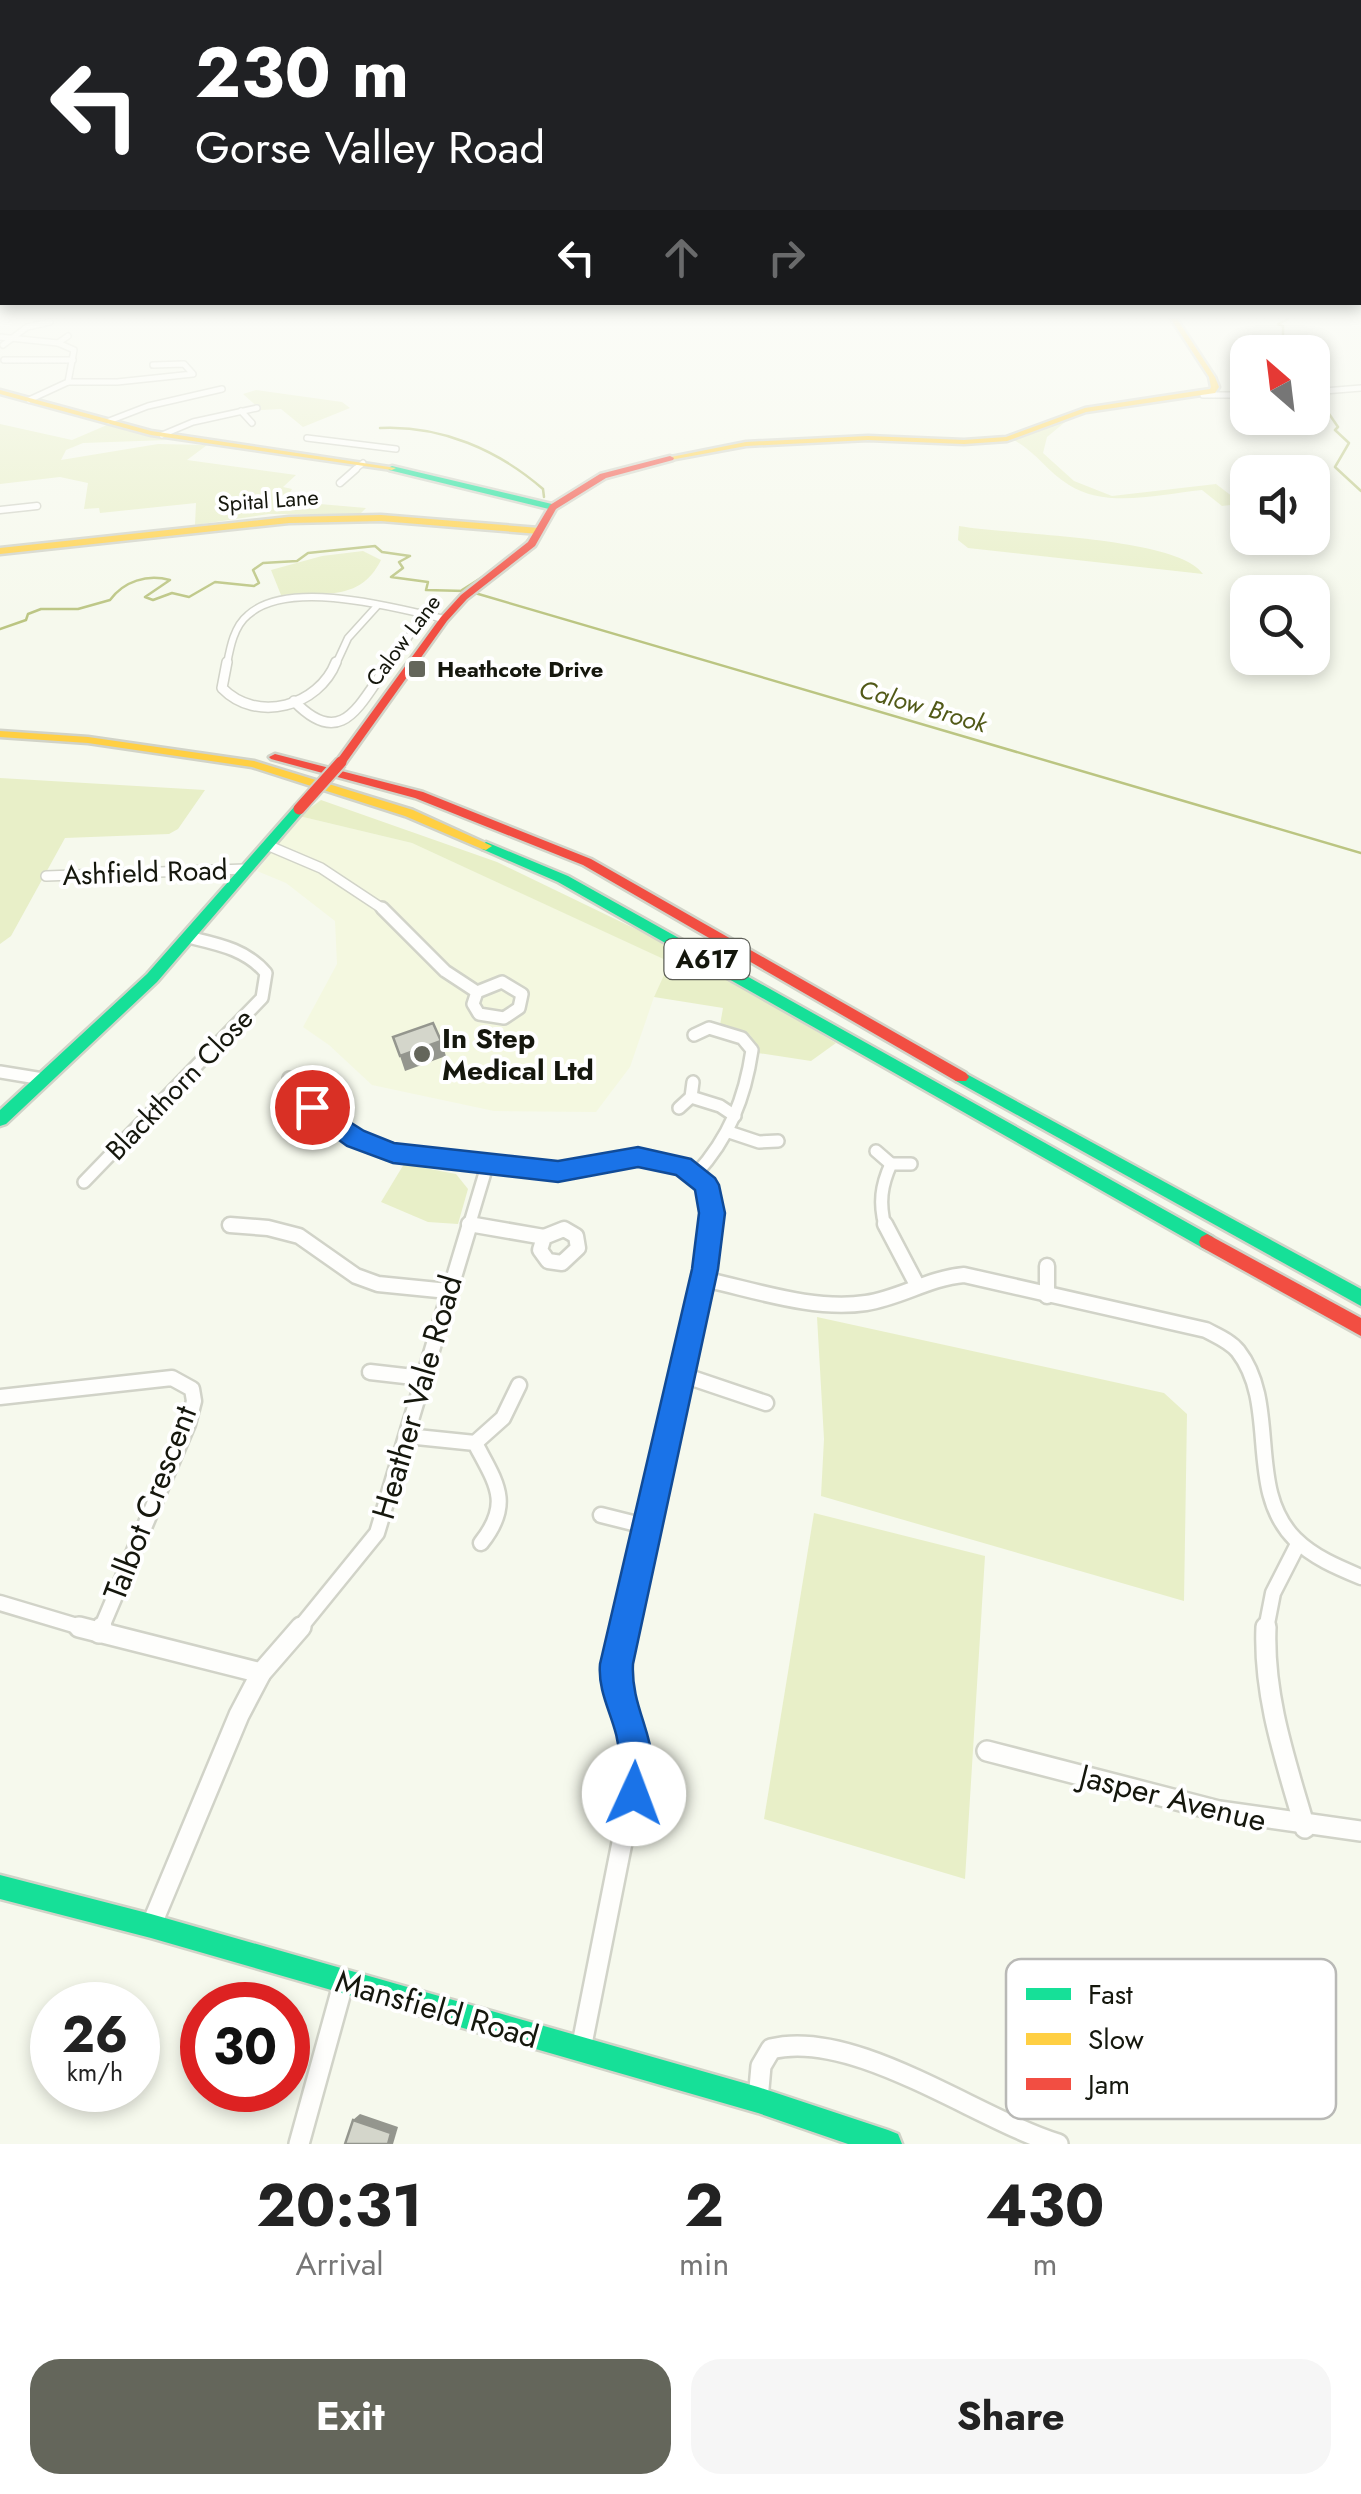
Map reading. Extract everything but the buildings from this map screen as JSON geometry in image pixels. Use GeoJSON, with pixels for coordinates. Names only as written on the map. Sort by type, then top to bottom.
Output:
{"type":"FeatureCollection","features":[{"type":"Feature","properties":{"kind":"main road"},"geometry":{"type":"LineString","coordinates":[[102,419],[162,435],[362,462],[553,507]]}},
{"type":"Feature","properties":{"kind":"main road","name":"Calow Lane"},"geometry":{"type":"LineString","coordinates":[[0,1120],[152,978],[340,762],[444,619],[464,597],[516,559],[553,507],[604,476],[715,449],[868,438],[982,442],[1026,434],[1063,419]]}},
{"type":"Feature","properties":{"kind":"main road","name":"Spital Lane"},"geometry":{"type":"LineString","coordinates":[[0,551],[289,520],[382,518],[539,531]]}},
{"type":"Feature","properties":{"kind":"main road","name":"A617"},"geometry":{"type":"LineString","coordinates":[[0,726],[117,734],[270,756],[374,781],[484,818],[587,862],[954,1073],[1361,1298]]}},
{"type":"Feature","properties":{"kind":"main road","name":"A617"},"geometry":{"type":"LineString","coordinates":[[0,734],[88,740],[254,764],[409,813],[563,879],[1361,1328]]}},
{"type":"Feature","properties":{"kind":"main road","name":"Mansfield Road"},"geometry":{"type":"LineString","coordinates":[[0,1887],[151,1926],[758,2100],[888,2144]]}},
{"type":"Feature","properties":{"kind":"street"},"geometry":{"type":"LineString","coordinates":[[109,421],[114,419]]}},
{"type":"Feature","properties":{"kind":"street"},"geometry":{"type":"LineString","coordinates":[[162,435],[207,419]]}},
{"type":"Feature","properties":{"kind":"street"},"geometry":{"type":"LineString","coordinates":[[248,419],[252,423]]}},
{"type":"Feature","properties":{"kind":"street"},"geometry":{"type":"LineString","coordinates":[[307,438],[396,449]]}},
{"type":"Feature","properties":{"kind":"street"},"geometry":{"type":"LineString","coordinates":[[319,456],[335,440]]}},
{"type":"Feature","properties":{"kind":"street"},"geometry":{"type":"LineString","coordinates":[[340,482],[362,462]]}},
{"type":"Feature","properties":{"kind":"street"},"geometry":{"type":"LineString","coordinates":[[0,510],[38,506]]}},
{"type":"Feature","properties":{"kind":"street"},"geometry":{"type":"LineString","coordinates":[[377,606],[347,639],[322,688],[294,702],[252,706],[234,699],[222,688],[235,638],[246,616],[258,607],[290,598],[377,606],[444,619]]}},
{"type":"Feature","properties":{"kind":"street","name":"Calow Lane"},"geometry":{"type":"LineString","coordinates":[[294,702],[314,722],[331,724],[346,720],[414,630],[419,613]]}},
{"type":"Feature","properties":{"kind":"street"},"geometry":{"type":"LineString","coordinates":[[267,845],[312,862],[342,879],[399,922],[440,969],[477,992]]}},
{"type":"Feature","properties":{"kind":"street","name":"Ashfield Road"},"geometry":{"type":"LineString","coordinates":[[46,876],[245,869]]}},
{"type":"Feature","properties":{"kind":"street","name":"Blackthorn Close"},"geometry":{"type":"LineString","coordinates":[[84,1182],[106,1169],[262,998],[266,973],[257,960],[232,948],[188,937]]}},
{"type":"Feature","properties":{"kind":"street"},"geometry":{"type":"LineString","coordinates":[[493,983],[511,984],[518,988],[522,1001],[519,1008],[504,1018],[486,1018],[475,1010],[477,992],[493,983]]}},
{"type":"Feature","properties":{"kind":"street"},"geometry":{"type":"LineString","coordinates":[[694,1035],[707,1023],[742,1038],[752,1050],[742,1102],[729,1132],[718,1152],[696,1174]]}},
{"type":"Feature","properties":{"kind":"street"},"geometry":{"type":"LineString","coordinates":[[0,1072],[43,1079]]}},
{"type":"Feature","properties":{"kind":"street"},"geometry":{"type":"LineString","coordinates":[[289,1078],[335,1126],[374,1147],[420,1158],[558,1171],[638,1157],[664,1160],[696,1174],[712,1198],[703,1279],[616,1664],[615,1686],[634,1738],[638,1762],[580,2050]]}},
{"type":"Feature","properties":{"kind":"street"},"geometry":{"type":"LineString","coordinates":[[679,1108],[691,1097],[693,1082]]}},
{"type":"Feature","properties":{"kind":"street"},"geometry":{"type":"LineString","coordinates":[[285,1100],[300,1092]]}},
{"type":"Feature","properties":{"kind":"street"},"geometry":{"type":"LineString","coordinates":[[691,1097],[720,1106],[735,1116]]}},
{"type":"Feature","properties":{"kind":"street"},"geometry":{"type":"LineString","coordinates":[[729,1132],[759,1142],[778,1141]]}},
{"type":"Feature","properties":{"kind":"street"},"geometry":{"type":"LineString","coordinates":[[876,1151],[891,1164],[911,1164]]}},
{"type":"Feature","properties":{"kind":"street"},"geometry":{"type":"LineString","coordinates":[[891,1164],[881,1182],[881,1220],[916,1283]]}},
{"type":"Feature","properties":{"kind":"street","name":"Heather Vale Road"},"geometry":{"type":"LineString","coordinates":[[151,1926],[239,1715],[261,1674],[362,1556],[377,1533],[487,1166]]}},
{"type":"Feature","properties":{"kind":"street"},"geometry":{"type":"LineString","coordinates":[[230,1225],[259,1221],[300,1236],[356,1276],[378,1284],[448,1291]]}},
{"type":"Feature","properties":{"kind":"street"},"geometry":{"type":"LineString","coordinates":[[469,1224],[544,1237]]}},
{"type":"Feature","properties":{"kind":"street"},"geometry":{"type":"LineString","coordinates":[[1047,1266],[1048,1296]]}},
{"type":"Feature","properties":{"kind":"street"},"geometry":{"type":"LineString","coordinates":[[703,1279],[841,1304],[881,1300],[916,1283],[942,1276],[964,1276],[1206,1330],[1235,1347],[1256,1384],[1272,1504],[1298,1544],[1361,1577]]}},
{"type":"Feature","properties":{"kind":"street"},"geometry":{"type":"LineString","coordinates":[[370,1372],[422,1378]]}},
{"type":"Feature","properties":{"kind":"street"},"geometry":{"type":"LineString","coordinates":[[680,1374],[766,1404]]}},
{"type":"Feature","properties":{"kind":"street","name":"Talbot Crescent"},"geometry":{"type":"LineString","coordinates":[[0,1398],[172,1378],[192,1389],[194,1401],[188,1424],[99,1633]]}},
{"type":"Feature","properties":{"kind":"street"},"geometry":{"type":"LineString","coordinates":[[407,1436],[476,1443],[503,1418],[519,1385]]}},
{"type":"Feature","properties":{"kind":"street"},"geometry":{"type":"LineString","coordinates":[[476,1443],[503,1503],[497,1526],[482,1543]]}},
{"type":"Feature","properties":{"kind":"street"},"geometry":{"type":"LineString","coordinates":[[601,1515],[649,1527]]}},
{"type":"Feature","properties":{"kind":"street"},"geometry":{"type":"LineString","coordinates":[[1298,1544],[1272,1599],[1265,1634],[1272,1700],[1304,1828]]}},
{"type":"Feature","properties":{"kind":"street"},"geometry":{"type":"LineString","coordinates":[[0,1603],[261,1674]]}},
{"type":"Feature","properties":{"kind":"street","name":"Jasper Avenue"},"geometry":{"type":"LineString","coordinates":[[988,1751],[1246,1819],[1361,1831]]}},
{"type":"Feature","properties":{"kind":"street"},"geometry":{"type":"LineString","coordinates":[[299,2144],[344,1981]]}},
{"type":"Feature","properties":{"kind":"street"},"geometry":{"type":"LineString","coordinates":[[758,2100],[762,2062],[770,2050],[783,2045],[826,2048],[873,2060],[1032,2136],[1058,2144]]}},
{"type":"Feature","properties":{"kind":"shaded area"},"geometry":{"type":"Polygon","coordinates":[[[293,419],[323,419],[303,427],[293,419]]]}},
{"type":"Feature","properties":{"kind":"shaded area"},"geometry":{"type":"Polygon","coordinates":[[[1069,419],[1047,437],[1043,453],[1074,481],[1112,496],[1216,484],[1230,495],[1230,505],[1222,506],[1202,490],[1134,498],[1100,496],[1084,492],[1062,480],[1014,440],[1069,419]]]}},
{"type":"Feature","properties":{"kind":"shaded area"},"geometry":{"type":"Polygon","coordinates":[[[0,424],[72,440],[107,425],[167,440],[83,443],[66,450],[61,460],[158,444],[207,445],[187,460],[296,475],[283,487],[292,489],[285,501],[366,508],[360,514],[269,514],[195,525],[196,503],[100,513],[99,508],[84,509],[88,483],[60,477],[0,484],[0,424]]]}},
{"type":"Feature","properties":{"kind":"shaded area"},"geometry":{"type":"Polygon","coordinates":[[[959,526],[1127,544],[1187,561],[1203,574],[968,548],[958,540],[959,526]]]}},
{"type":"Feature","properties":{"kind":"shaded area"},"geometry":{"type":"Polygon","coordinates":[[[363,551],[381,560],[362,583],[338,592],[281,595],[271,570],[322,556],[363,551]]]}},
{"type":"Feature","properties":{"kind":"shaded area"},"geometry":{"type":"Polygon","coordinates":[[[0,778],[205,790],[178,829],[169,834],[65,838],[11,936],[0,944],[0,778]]]}},
{"type":"Feature","properties":{"kind":"shaded area"},"geometry":{"type":"Polygon","coordinates":[[[321,800],[497,862],[675,948],[836,1043],[811,1061],[758,1053],[750,1035],[720,1025],[723,1008],[654,997],[670,962],[412,843],[299,816],[321,800]]]}},
{"type":"Feature","properties":{"kind":"shaded area"},"geometry":{"type":"Polygon","coordinates":[[[299,816],[412,843],[671,962],[654,997],[630,1067],[596,1112],[494,1111],[372,1085],[303,1027],[337,964],[335,921],[286,883],[257,871],[299,816]]]}},
{"type":"Feature","properties":{"kind":"shaded area"},"geometry":{"type":"Polygon","coordinates":[[[404,1164],[456,1174],[468,1189],[458,1224],[428,1222],[381,1202],[404,1164]]]}},
{"type":"Feature","properties":{"kind":"shaded area"},"geometry":{"type":"Polygon","coordinates":[[[817,1317],[1164,1393],[1187,1414],[1184,1601],[821,1496],[824,1439],[817,1317]]]}},
{"type":"Feature","properties":{"kind":"shaded area"},"geometry":{"type":"Polygon","coordinates":[[[814,1513],[985,1556],[965,1879],[764,1819],[814,1513]]]}},
{"type":"Feature","properties":{"kind":"waterway"},"geometry":{"type":"LineString","coordinates":[[1333,419],[1338,427],[1335,430],[1349,443],[1335,467],[1361,491]]}},
{"type":"Feature","properties":{"kind":"waterway"},"geometry":{"type":"LineString","coordinates":[[380,428],[425,431],[468,443],[526,475],[543,489],[544,497]]}},
{"type":"Feature","properties":{"kind":"waterway"},"geometry":{"type":"LineString","coordinates":[[522,548],[530,537]]}},
{"type":"Feature","properties":{"kind":"waterway"},"geometry":{"type":"LineString","coordinates":[[0,629],[26,620],[28,614],[41,609],[78,609],[110,600],[122,588],[145,579],[170,580],[145,597],[153,600],[172,593],[189,597],[215,582],[254,586],[259,583],[253,570],[263,563],[297,561],[308,553],[375,546],[382,552],[410,556],[399,562],[403,568],[391,577],[428,582],[426,590],[465,591]]}},
{"type":"Feature","properties":{"kind":"waterway"},"geometry":{"type":"LineString","coordinates":[[462,590],[495,569]]}},
{"type":"Feature","properties":{"kind":"waterway","name":"Calow Brook"},"geometry":{"type":"LineString","coordinates":[[475,593],[1361,853]]}},
{"type":"Feature","properties":{"kind":"traffic: fast"},"geometry":{"type":"LineString","coordinates":[[392,468],[553,507]]}},
{"type":"Feature","properties":{"kind":"traffic: fast"},"geometry":{"type":"LineString","coordinates":[[0,1120],[152,978],[299,809]]}},
{"type":"Feature","properties":{"kind":"traffic: fast"},"geometry":{"type":"LineString","coordinates":[[486,846],[563,879],[1207,1242]]}},
{"type":"Feature","properties":{"kind":"traffic: fast"},"geometry":{"type":"LineString","coordinates":[[961,1077],[1361,1298]]}},
{"type":"Feature","properties":{"kind":"traffic: fast"},"geometry":{"type":"LineString","coordinates":[[0,1887],[151,1926],[758,2100],[888,2144]]}},
{"type":"Feature","properties":{"kind":"traffic: slow"},"geometry":{"type":"LineString","coordinates":[[100,419],[151,433],[392,468]]}},
{"type":"Feature","properties":{"kind":"traffic: slow"},"geometry":{"type":"LineString","coordinates":[[670,458],[746,444],[868,438],[964,442],[1007,439],[1061,419]]}},
{"type":"Feature","properties":{"kind":"traffic: slow"},"geometry":{"type":"LineString","coordinates":[[0,551],[289,520],[381,518],[539,531]]}},
{"type":"Feature","properties":{"kind":"traffic: slow"},"geometry":{"type":"LineString","coordinates":[[0,734],[88,740],[254,764],[409,813],[486,846]]}},
{"type":"Feature","properties":{"kind":"traffic: jam"},"geometry":{"type":"LineString","coordinates":[[341,762],[444,619],[464,597],[532,544],[553,507],[603,476],[670,458]]}},
{"type":"Feature","properties":{"kind":"traffic: jam"},"geometry":{"type":"LineString","coordinates":[[275,757],[419,795],[587,862],[961,1077]]}},
{"type":"Feature","properties":{"kind":"traffic: jam"},"geometry":{"type":"LineString","coordinates":[[299,809],[341,762]]}},
{"type":"Feature","properties":{"kind":"traffic: jam"},"geometry":{"type":"LineString","coordinates":[[1207,1242],[1361,1328]]}},
{"type":"Feature","properties":{"kind":"place","name":"Heathcote Drive"},"geometry":{"type":"Point","coordinates":[417,669]}},
{"type":"Feature","properties":{"kind":"place","name":"In Step Medical Ltd"},"geometry":{"type":"Point","coordinates":[422,1054]}},
{"type":"Feature","properties":{"kind":"route"},"geometry":{"type":"LineString","coordinates":[[312,1107],[356,1138],[393,1153],[526,1171],[558,1171],[638,1157],[682,1166],[707,1185],[712,1213],[705,1269],[616,1664],[615,1686],[634,1738],[638,1762],[634,1794]]}}]}
